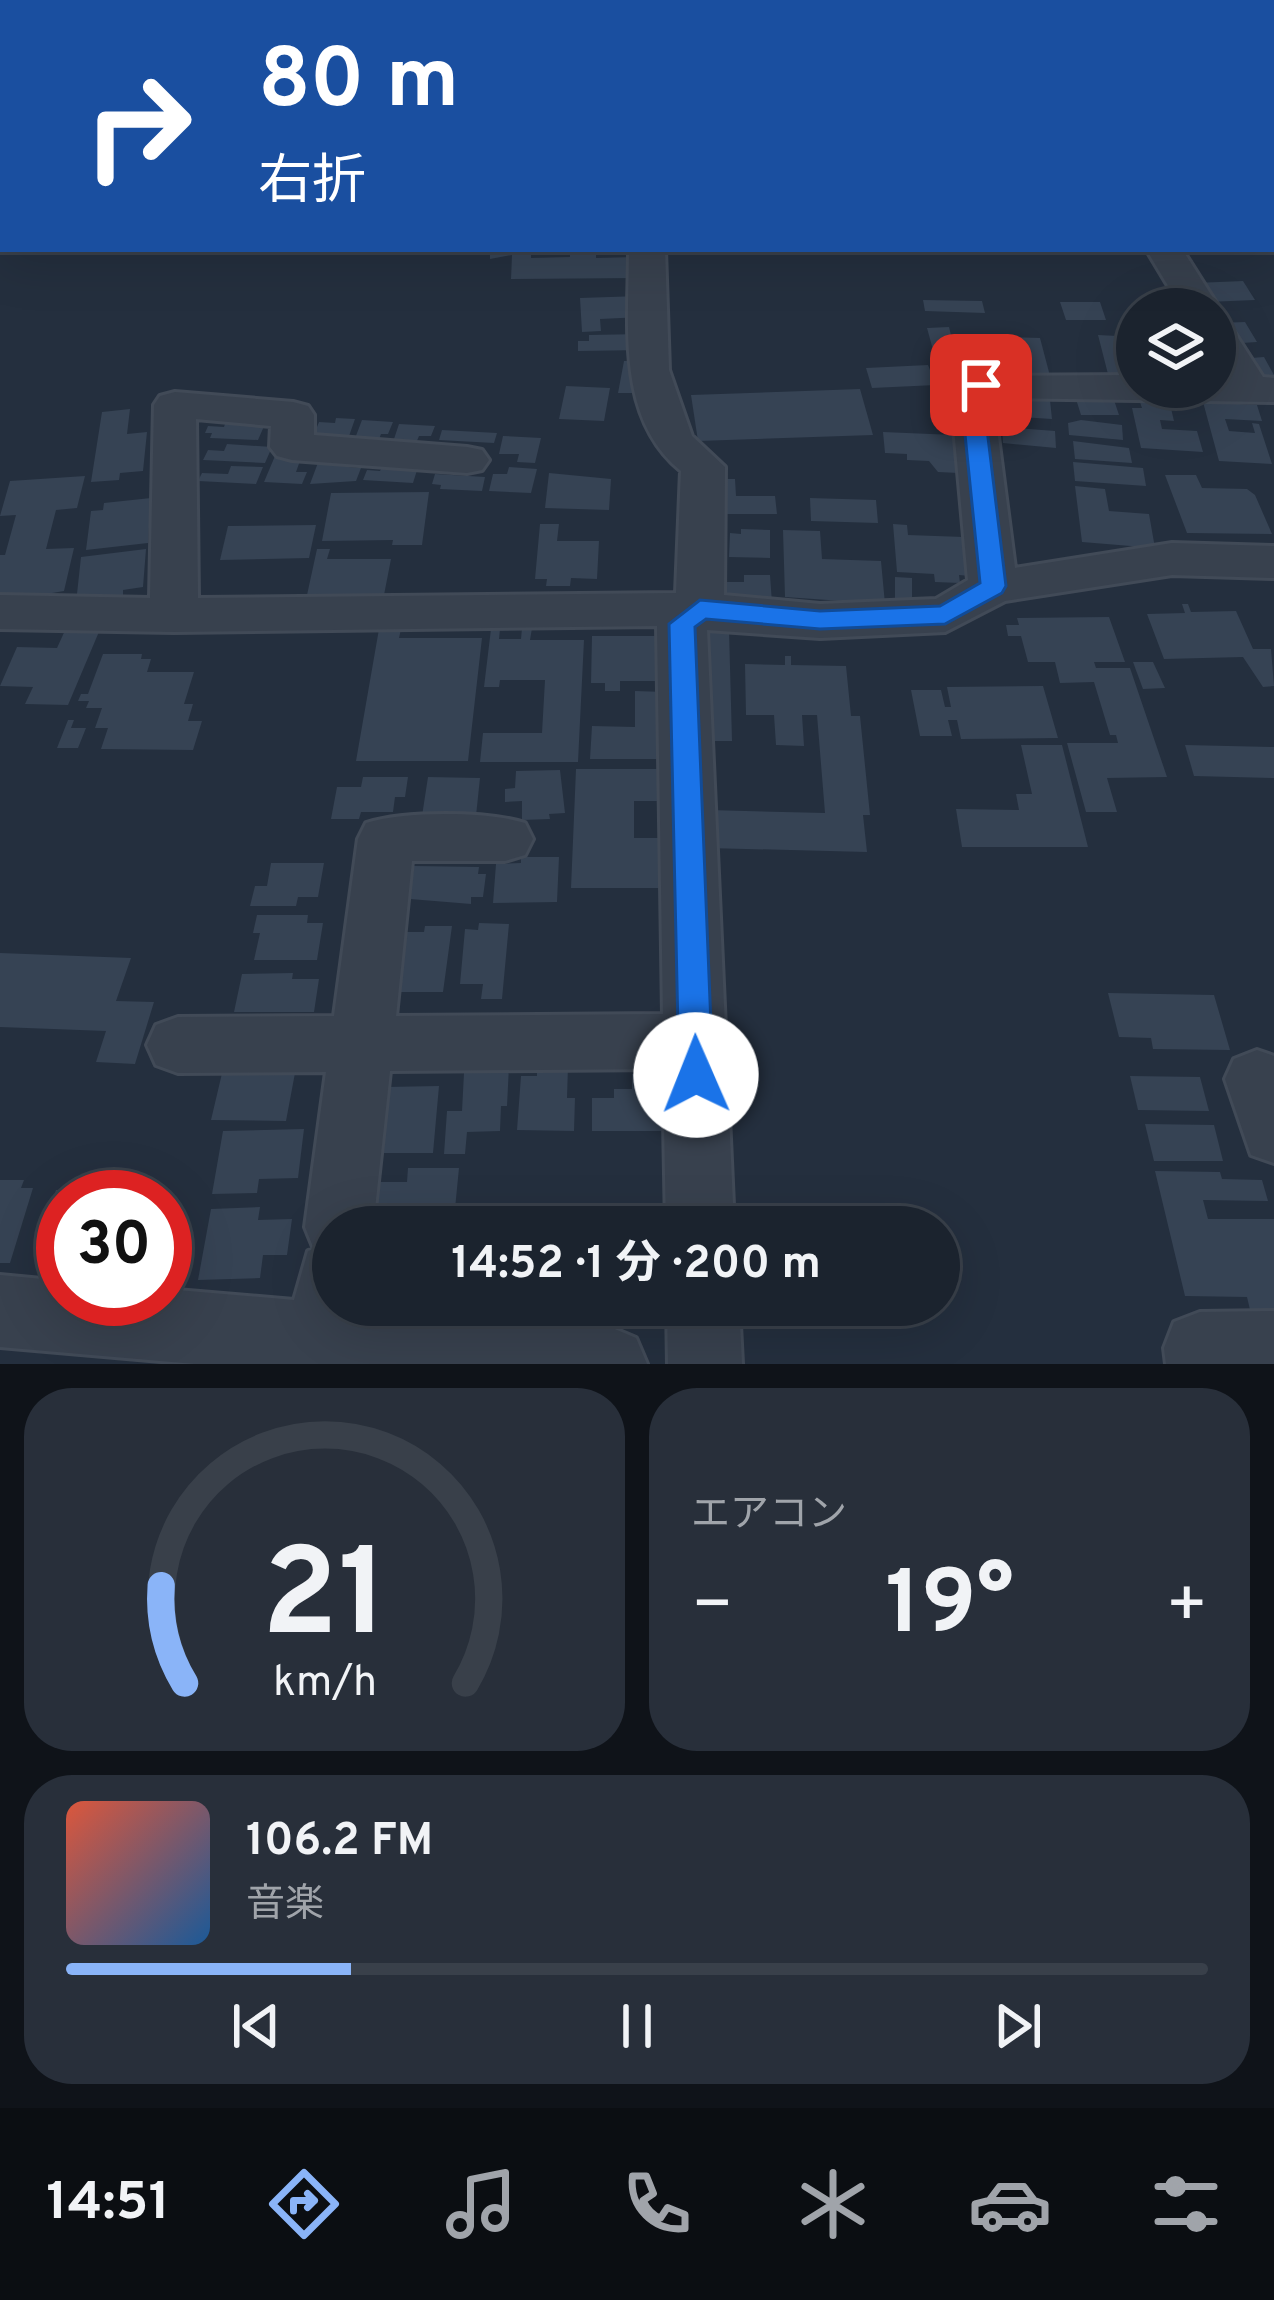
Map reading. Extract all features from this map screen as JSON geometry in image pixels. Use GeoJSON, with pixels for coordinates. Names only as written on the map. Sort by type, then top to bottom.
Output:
{"type":"FeatureCollection","features":[{"type":"Feature","properties":{"kind":"street"},"geometry":{"type":"LineString","coordinates":[[647,252],[649,370],[672,442],[703,467],[700,609],[682,624],[700,1206]]}},
{"type":"Feature","properties":{"kind":"street"},"geometry":{"type":"LineString","coordinates":[[1166,252],[1188,288]]}},
{"type":"Feature","properties":{"kind":"street"},"geometry":{"type":"LineString","coordinates":[[1236,358],[1263,391]]}},
{"type":"Feature","properties":{"kind":"street"},"geometry":{"type":"LineString","coordinates":[[993,586],[972,395],[981,385],[1263,391]]}},
{"type":"Feature","properties":{"kind":"street"},"geometry":{"type":"LineString","coordinates":[[174,615],[176,405],[293,415],[292,447],[467,460]]}},
{"type":"Feature","properties":{"kind":"street"},"geometry":{"type":"LineString","coordinates":[[0,612],[174,615],[700,609],[820,620],[945,615],[993,586],[1172,559],[1274,562]]}},
{"type":"Feature","properties":{"kind":"street"},"geometry":{"type":"LineString","coordinates":[[342,1206],[386,839],[505,839]]}},
{"type":"Feature","properties":{"kind":"street"},"geometry":{"type":"LineString","coordinates":[[178,1045],[696,1041]]}},
{"type":"Feature","properties":{"kind":"street"},"geometry":{"type":"LineString","coordinates":[[0,1311],[307,1329],[610,1364]]}},
{"type":"Feature","properties":{"kind":"street"},"geometry":{"type":"LineString","coordinates":[[704,1326],[705,1364]]}},
{"type":"Feature","properties":{"kind":"street"},"geometry":{"type":"LineString","coordinates":[[1204,1364],[1200,1348],[1274,1347]]}},
{"type":"Feature","properties":{"kind":"building"},"geometry":{"type":"Polygon","coordinates":[[[490,252],[531,252],[531,258],[570,257],[570,252],[596,252],[596,258],[636,257],[638,278],[511,279],[512,255],[490,259],[490,252]]]}},
{"type":"Feature","properties":{"kind":"building"},"geometry":{"type":"Polygon","coordinates":[[[1243,281],[1255,300],[1236,301],[1236,288],[1198,288],[1195,283],[1243,281]]]}},
{"type":"Feature","properties":{"kind":"building"},"geometry":{"type":"Polygon","coordinates":[[[640,296],[642,317],[600,319],[601,331],[582,332],[580,298],[640,296]]]}},
{"type":"Feature","properties":{"kind":"building"},"geometry":{"type":"Polygon","coordinates":[[[923,300],[982,301],[985,313],[925,311],[923,300]]]}},
{"type":"Feature","properties":{"kind":"building"},"geometry":{"type":"Polygon","coordinates":[[[1060,302],[1100,302],[1106,320],[1066,320],[1060,302]]]}},
{"type":"Feature","properties":{"kind":"building"},"geometry":{"type":"Polygon","coordinates":[[[1236,322],[1245,322],[1257,342],[1242,343],[1251,358],[1264,357],[1274,375],[1252,376],[1236,350],[1236,322]]]}},
{"type":"Feature","properties":{"kind":"building"},"geometry":{"type":"Polygon","coordinates":[[[949,327],[952,339],[996,339],[1006,368],[951,374],[949,368],[938,368],[927,328],[949,327]]]}},
{"type":"Feature","properties":{"kind":"building"},"geometry":{"type":"Polygon","coordinates":[[[643,334],[644,350],[578,351],[578,341],[589,341],[589,335],[643,334]]]}},
{"type":"Feature","properties":{"kind":"building"},"geometry":{"type":"Polygon","coordinates":[[[1098,335],[1116,336],[1116,378],[1109,378],[1098,335]]]}},
{"type":"Feature","properties":{"kind":"building"},"geometry":{"type":"Polygon","coordinates":[[[1002,337],[1040,338],[1050,376],[1011,375],[1002,337]]]}},
{"type":"Feature","properties":{"kind":"building"},"geometry":{"type":"Polygon","coordinates":[[[624,361],[643,361],[643,393],[618,393],[624,361]]]}},
{"type":"Feature","properties":{"kind":"building"},"geometry":{"type":"Polygon","coordinates":[[[928,365],[936,385],[872,388],[866,368],[928,365]]]}},
{"type":"Feature","properties":{"kind":"building"},"geometry":{"type":"Polygon","coordinates":[[[566,386],[610,388],[604,421],[559,419],[566,386]]]}},
{"type":"Feature","properties":{"kind":"building"},"geometry":{"type":"Polygon","coordinates":[[[860,389],[873,435],[698,441],[691,395],[860,389]]]}},
{"type":"Feature","properties":{"kind":"building"},"geometry":{"type":"Polygon","coordinates":[[[1013,398],[1050,400],[1052,419],[1004,416],[1003,404],[1014,405],[1013,398]]]}},
{"type":"Feature","properties":{"kind":"building"},"geometry":{"type":"Polygon","coordinates":[[[1076,399],[1114,400],[1119,415],[1081,415],[1076,399]]]}},
{"type":"Feature","properties":{"kind":"building"},"geometry":{"type":"Polygon","coordinates":[[[1257,405],[1262,421],[1225,419],[1229,431],[1255,433],[1252,423],[1259,424],[1272,464],[1219,461],[1205,408],[1257,405]]]}},
{"type":"Feature","properties":{"kind":"building"},"geometry":{"type":"Polygon","coordinates":[[[1132,408],[1171,408],[1174,421],[1160,420],[1162,429],[1197,431],[1203,452],[1141,448],[1132,408]]]}},
{"type":"Feature","properties":{"kind":"building"},"geometry":{"type":"Polygon","coordinates":[[[130,409],[127,434],[147,432],[143,471],[120,473],[119,480],[91,482],[102,412],[130,409]]]}},
{"type":"Feature","properties":{"kind":"building"},"geometry":{"type":"Polygon","coordinates":[[[336,418],[355,419],[348,439],[313,437],[319,422],[335,423],[336,418]]]}},
{"type":"Feature","properties":{"kind":"building"},"geometry":{"type":"Polygon","coordinates":[[[362,420],[393,422],[378,442],[354,441],[362,420]]]}},
{"type":"Feature","properties":{"kind":"building"},"geometry":{"type":"Polygon","coordinates":[[[226,421],[265,424],[258,440],[210,438],[212,433],[205,433],[208,426],[224,427],[226,421]]]}},
{"type":"Feature","properties":{"kind":"building"},"geometry":{"type":"Polygon","coordinates":[[[1068,423],[1122,425],[1123,440],[1069,435],[1068,423]]]}},
{"type":"Feature","properties":{"kind":"building"},"geometry":{"type":"Polygon","coordinates":[[[399,424],[435,426],[431,436],[419,436],[416,443],[393,442],[399,424]]]}},
{"type":"Feature","properties":{"kind":"building"},"geometry":{"type":"Polygon","coordinates":[[[1002,427],[1055,431],[1056,448],[1003,443],[1002,427]]]}},
{"type":"Feature","properties":{"kind":"building"},"geometry":{"type":"Polygon","coordinates":[[[442,430],[497,433],[494,443],[439,440],[442,430]]]}},
{"type":"Feature","properties":{"kind":"building"},"geometry":{"type":"Polygon","coordinates":[[[883,432],[954,435],[959,473],[938,472],[929,461],[907,460],[907,454],[885,453],[883,432]]]}},
{"type":"Feature","properties":{"kind":"building"},"geometry":{"type":"Polygon","coordinates":[[[503,436],[541,438],[535,463],[517,462],[519,454],[499,454],[503,436]]]}},
{"type":"Feature","properties":{"kind":"building"},"geometry":{"type":"Polygon","coordinates":[[[1073,441],[1129,448],[1132,463],[1075,459],[1073,441]]]}},
{"type":"Feature","properties":{"kind":"building"},"geometry":{"type":"Polygon","coordinates":[[[227,444],[272,447],[265,463],[203,460],[208,450],[224,451],[227,444]]]}},
{"type":"Feature","properties":{"kind":"building"},"geometry":{"type":"Polygon","coordinates":[[[275,456],[301,458],[296,472],[307,472],[302,484],[264,482],[275,456]]]}},
{"type":"Feature","properties":{"kind":"building"},"geometry":{"type":"Polygon","coordinates":[[[319,460],[350,462],[348,467],[361,468],[356,481],[310,484],[319,460]]]}},
{"type":"Feature","properties":{"kind":"building"},"geometry":{"type":"Polygon","coordinates":[[[1073,462],[1143,468],[1146,486],[1075,481],[1073,462]]]}},
{"type":"Feature","properties":{"kind":"building"},"geometry":{"type":"Polygon","coordinates":[[[383,465],[418,467],[413,483],[363,480],[367,470],[380,471],[383,465]]]}},
{"type":"Feature","properties":{"kind":"building"},"geometry":{"type":"Polygon","coordinates":[[[231,466],[263,467],[256,484],[198,481],[202,473],[228,474],[231,466]]]}},
{"type":"Feature","properties":{"kind":"building"},"geometry":{"type":"Polygon","coordinates":[[[509,467],[537,469],[531,493],[489,491],[493,474],[507,474],[509,467]]]}},
{"type":"Feature","properties":{"kind":"building"},"geometry":{"type":"Polygon","coordinates":[[[549,473],[611,479],[609,510],[545,508],[549,473]]]}},
{"type":"Feature","properties":{"kind":"building"},"geometry":{"type":"Polygon","coordinates":[[[435,474],[485,477],[482,491],[440,489],[441,485],[432,484],[435,474]]]}},
{"type":"Feature","properties":{"kind":"building"},"geometry":{"type":"Polygon","coordinates":[[[1165,475],[1196,475],[1202,488],[1247,489],[1255,495],[1272,534],[1187,533],[1165,475]]]}},
{"type":"Feature","properties":{"kind":"building"},"geometry":{"type":"Polygon","coordinates":[[[85,476],[77,508],[56,510],[46,549],[74,548],[64,591],[5,601],[7,595],[0,595],[0,555],[5,555],[16,515],[0,516],[10,481],[85,476]]]}},
{"type":"Feature","properties":{"kind":"building"},"geometry":{"type":"Polygon","coordinates":[[[715,479],[735,479],[736,496],[775,496],[777,514],[717,514],[715,479]]]}},
{"type":"Feature","properties":{"kind":"building"},"geometry":{"type":"Polygon","coordinates":[[[1075,486],[1105,489],[1109,511],[1149,514],[1155,548],[1082,542],[1075,486]]]}},
{"type":"Feature","properties":{"kind":"building"},"geometry":{"type":"Polygon","coordinates":[[[429,492],[422,545],[392,545],[393,540],[322,541],[331,493],[429,492]]]}},
{"type":"Feature","properties":{"kind":"building"},"geometry":{"type":"Polygon","coordinates":[[[151,498],[148,543],[86,550],[91,511],[103,510],[104,503],[151,498]]]}},
{"type":"Feature","properties":{"kind":"building"},"geometry":{"type":"Polygon","coordinates":[[[810,498],[876,500],[878,523],[811,521],[810,498]]]}},
{"type":"Feature","properties":{"kind":"building"},"geometry":{"type":"Polygon","coordinates":[[[540,524],[559,524],[557,541],[599,541],[597,579],[571,578],[570,586],[546,586],[547,579],[535,579],[540,524]]]}},
{"type":"Feature","properties":{"kind":"building"},"geometry":{"type":"Polygon","coordinates":[[[893,524],[907,525],[908,535],[964,537],[970,576],[959,575],[960,583],[935,582],[934,574],[897,572],[893,524]]]}},
{"type":"Feature","properties":{"kind":"building"},"geometry":{"type":"Polygon","coordinates":[[[316,525],[309,558],[220,560],[228,526],[316,525]]]}},
{"type":"Feature","properties":{"kind":"building"},"geometry":{"type":"Polygon","coordinates":[[[741,529],[770,530],[770,558],[729,557],[730,533],[741,534],[741,529]]]}},
{"type":"Feature","properties":{"kind":"building"},"geometry":{"type":"Polygon","coordinates":[[[783,530],[820,531],[822,559],[881,561],[885,604],[785,597],[783,530]]]}},
{"type":"Feature","properties":{"kind":"building"},"geometry":{"type":"Polygon","coordinates":[[[146,549],[143,587],[123,590],[123,597],[76,603],[81,557],[146,549]]]}},
{"type":"Feature","properties":{"kind":"building"},"geometry":{"type":"Polygon","coordinates":[[[317,549],[330,549],[327,559],[391,559],[384,595],[307,595],[317,549]]]}},
{"type":"Feature","properties":{"kind":"building"},"geometry":{"type":"Polygon","coordinates":[[[744,575],[770,575],[772,603],[724,603],[723,582],[744,582],[744,575]]]}},
{"type":"Feature","properties":{"kind":"building"},"geometry":{"type":"Polygon","coordinates":[[[895,577],[912,578],[912,600],[895,598],[895,577]]]}},
{"type":"Feature","properties":{"kind":"building"},"geometry":{"type":"Polygon","coordinates":[[[1182,604],[1188,604],[1191,612],[1236,611],[1253,649],[1271,649],[1274,686],[1263,687],[1243,657],[1164,659],[1147,614],[1185,613],[1182,604]]]}},
{"type":"Feature","properties":{"kind":"building"},"geometry":{"type":"Polygon","coordinates":[[[1109,617],[1125,662],[1094,662],[1096,668],[1130,668],[1167,777],[1107,778],[1117,812],[1086,812],[1067,743],[1118,743],[1116,735],[1110,735],[1094,682],[1060,683],[1055,662],[1028,662],[1021,636],[1008,636],[1006,625],[1019,625],[1017,618],[1109,617]]]}},
{"type":"Feature","properties":{"kind":"building"},"geometry":{"type":"Polygon","coordinates":[[[67,626],[101,627],[68,705],[25,704],[33,687],[0,686],[17,647],[57,648],[67,626]]]}},
{"type":"Feature","properties":{"kind":"building"},"geometry":{"type":"Polygon","coordinates":[[[522,628],[532,628],[530,640],[584,640],[578,762],[480,762],[483,733],[542,733],[545,680],[500,680],[499,687],[484,687],[491,629],[500,629],[499,639],[521,639],[522,628]]]}},
{"type":"Feature","properties":{"kind":"building"},"geometry":{"type":"Polygon","coordinates":[[[379,629],[401,629],[399,638],[482,638],[468,761],[356,761],[379,629]]]}},
{"type":"Feature","properties":{"kind":"building"},"geometry":{"type":"Polygon","coordinates":[[[702,630],[729,630],[732,741],[703,741],[702,630]]]}},
{"type":"Feature","properties":{"kind":"building"},"geometry":{"type":"Polygon","coordinates":[[[592,636],[662,636],[664,681],[620,681],[620,691],[605,691],[605,683],[591,683],[592,636]]]}},
{"type":"Feature","properties":{"kind":"building"},"geometry":{"type":"Polygon","coordinates":[[[103,654],[142,654],[141,659],[151,659],[147,672],[194,672],[184,704],[193,704],[188,721],[202,721],[193,750],[101,749],[108,728],[95,728],[102,708],[86,708],[89,701],[78,701],[81,694],[88,694],[103,654]]]}},
{"type":"Feature","properties":{"kind":"building"},"geometry":{"type":"Polygon","coordinates":[[[785,656],[791,656],[791,665],[846,666],[851,716],[860,716],[870,815],[863,815],[867,852],[708,848],[708,810],[825,813],[817,715],[802,715],[804,746],[776,745],[774,715],[746,715],[745,664],[785,665],[785,656]]]}},
{"type":"Feature","properties":{"kind":"building"},"geometry":{"type":"Polygon","coordinates":[[[1133,662],[1153,662],[1165,688],[1143,689],[1133,662]]]}},
{"type":"Feature","properties":{"kind":"building"},"geometry":{"type":"Polygon","coordinates":[[[1043,686],[1058,738],[961,739],[957,720],[948,720],[952,736],[920,736],[911,690],[941,690],[945,707],[951,707],[947,687],[1043,686]]]}},
{"type":"Feature","properties":{"kind":"building"},"geometry":{"type":"Polygon","coordinates":[[[635,691],[665,692],[666,759],[590,759],[592,726],[635,727],[635,691]]]}},
{"type":"Feature","properties":{"kind":"building"},"geometry":{"type":"Polygon","coordinates":[[[68,720],[74,720],[71,728],[86,728],[78,748],[57,748],[68,720]]]}},
{"type":"Feature","properties":{"kind":"building"},"geometry":{"type":"Polygon","coordinates":[[[1021,745],[1062,745],[1088,847],[962,847],[956,809],[1019,810],[1016,794],[1032,794],[1021,745]]]}},
{"type":"Feature","properties":{"kind":"building"},"geometry":{"type":"Polygon","coordinates":[[[1185,745],[1274,747],[1274,778],[1194,776],[1185,745]]]}},
{"type":"Feature","properties":{"kind":"building"},"geometry":{"type":"Polygon","coordinates":[[[576,769],[668,769],[668,801],[634,801],[634,838],[669,838],[670,888],[571,888],[576,769]]]}},
{"type":"Feature","properties":{"kind":"building"},"geometry":{"type":"Polygon","coordinates":[[[560,770],[565,813],[522,820],[522,801],[505,802],[505,789],[515,788],[516,771],[560,770]]]}},
{"type":"Feature","properties":{"kind":"building"},"geometry":{"type":"Polygon","coordinates":[[[363,777],[408,777],[405,797],[395,797],[393,812],[331,819],[337,787],[361,787],[363,777]]]}},
{"type":"Feature","properties":{"kind":"building"},"geometry":{"type":"Polygon","coordinates":[[[428,777],[480,778],[476,816],[422,816],[428,777]]]}},
{"type":"Feature","properties":{"kind":"building"},"geometry":{"type":"Polygon","coordinates":[[[521,857],[559,857],[557,902],[493,903],[496,864],[521,863],[521,857]]]}},
{"type":"Feature","properties":{"kind":"building"},"geometry":{"type":"Polygon","coordinates":[[[271,863],[324,863],[318,897],[298,897],[296,906],[250,906],[255,886],[267,886],[271,863]]]}},
{"type":"Feature","properties":{"kind":"building"},"geometry":{"type":"Polygon","coordinates":[[[414,866],[479,867],[478,874],[486,874],[483,897],[471,897],[471,904],[410,899],[414,866]]]}},
{"type":"Feature","properties":{"kind":"building"},"geometry":{"type":"Polygon","coordinates":[[[257,915],[308,915],[307,923],[323,923],[317,960],[254,960],[260,933],[253,933],[257,915]]]}},
{"type":"Feature","properties":{"kind":"building"},"geometry":{"type":"Polygon","coordinates":[[[479,923],[509,924],[502,999],[481,999],[483,984],[460,984],[465,929],[478,930],[479,923]]]}},
{"type":"Feature","properties":{"kind":"building"},"geometry":{"type":"Polygon","coordinates":[[[425,926],[452,926],[443,992],[392,992],[405,932],[424,932],[425,926]]]}},
{"type":"Feature","properties":{"kind":"building"},"geometry":{"type":"Polygon","coordinates":[[[0,953],[131,958],[116,1001],[154,1002],[135,1064],[96,1062],[106,1031],[0,1027],[0,953]]]}},
{"type":"Feature","properties":{"kind":"building"},"geometry":{"type":"Polygon","coordinates":[[[293,973],[292,979],[319,979],[314,1012],[234,1012],[242,974],[293,973]]]}},
{"type":"Feature","properties":{"kind":"building"},"geometry":{"type":"Polygon","coordinates":[[[1108,993],[1214,995],[1230,1050],[1153,1049],[1151,1038],[1119,1037],[1108,993]]]}},
{"type":"Feature","properties":{"kind":"building"},"geometry":{"type":"Polygon","coordinates":[[[268,1062],[266,1073],[295,1073],[286,1121],[211,1120],[223,1069],[268,1062]]]}},
{"type":"Feature","properties":{"kind":"building"},"geometry":{"type":"Polygon","coordinates":[[[537,1065],[568,1066],[567,1098],[575,1098],[574,1131],[517,1130],[521,1076],[537,1076],[537,1065]]]}},
{"type":"Feature","properties":{"kind":"building"},"geometry":{"type":"Polygon","coordinates":[[[509,1066],[500,1131],[467,1132],[465,1154],[444,1154],[447,1111],[462,1111],[464,1073],[509,1066]]]}},
{"type":"Feature","properties":{"kind":"building"},"geometry":{"type":"Polygon","coordinates":[[[632,1074],[655,1074],[655,1090],[672,1090],[672,1131],[592,1131],[592,1098],[614,1098],[614,1089],[632,1089],[632,1074]]]}},
{"type":"Feature","properties":{"kind":"building"},"geometry":{"type":"Polygon","coordinates":[[[1130,1076],[1200,1077],[1209,1111],[1138,1110],[1130,1076]]]}},
{"type":"Feature","properties":{"kind":"building"},"geometry":{"type":"Polygon","coordinates":[[[439,1086],[433,1153],[377,1153],[386,1087],[439,1086]]]}},
{"type":"Feature","properties":{"kind":"building"},"geometry":{"type":"Polygon","coordinates":[[[1145,1124],[1214,1125],[1223,1161],[1154,1161],[1145,1124]]]}},
{"type":"Feature","properties":{"kind":"building"},"geometry":{"type":"Polygon","coordinates":[[[304,1129],[298,1178],[259,1179],[257,1193],[212,1194],[223,1131],[304,1129]]]}},
{"type":"Feature","properties":{"kind":"building"},"geometry":{"type":"Polygon","coordinates":[[[408,1168],[459,1168],[455,1206],[371,1206],[374,1182],[407,1182],[408,1168]]]}},
{"type":"Feature","properties":{"kind":"building"},"geometry":{"type":"Polygon","coordinates":[[[1155,1171],[1220,1172],[1222,1179],[1262,1180],[1268,1201],[1203,1200],[1208,1219],[1274,1219],[1274,1314],[1251,1314],[1247,1297],[1185,1296],[1155,1171]]]}},
{"type":"Feature","properties":{"kind":"building"},"geometry":{"type":"Polygon","coordinates":[[[0,1180],[24,1180],[21,1188],[33,1188],[10,1263],[0,1263],[0,1180]]]}},
{"type":"Feature","properties":{"kind":"building"},"geometry":{"type":"Polygon","coordinates":[[[260,1207],[258,1220],[292,1219],[287,1255],[263,1255],[260,1278],[198,1280],[211,1209],[260,1207]]]}},
{"type":"Feature","properties":{"kind":"route"},"geometry":{"type":"LineString","coordinates":[[696,1075],[682,624],[700,609],[820,620],[945,615],[993,586],[972,395],[981,385]]}}]}
